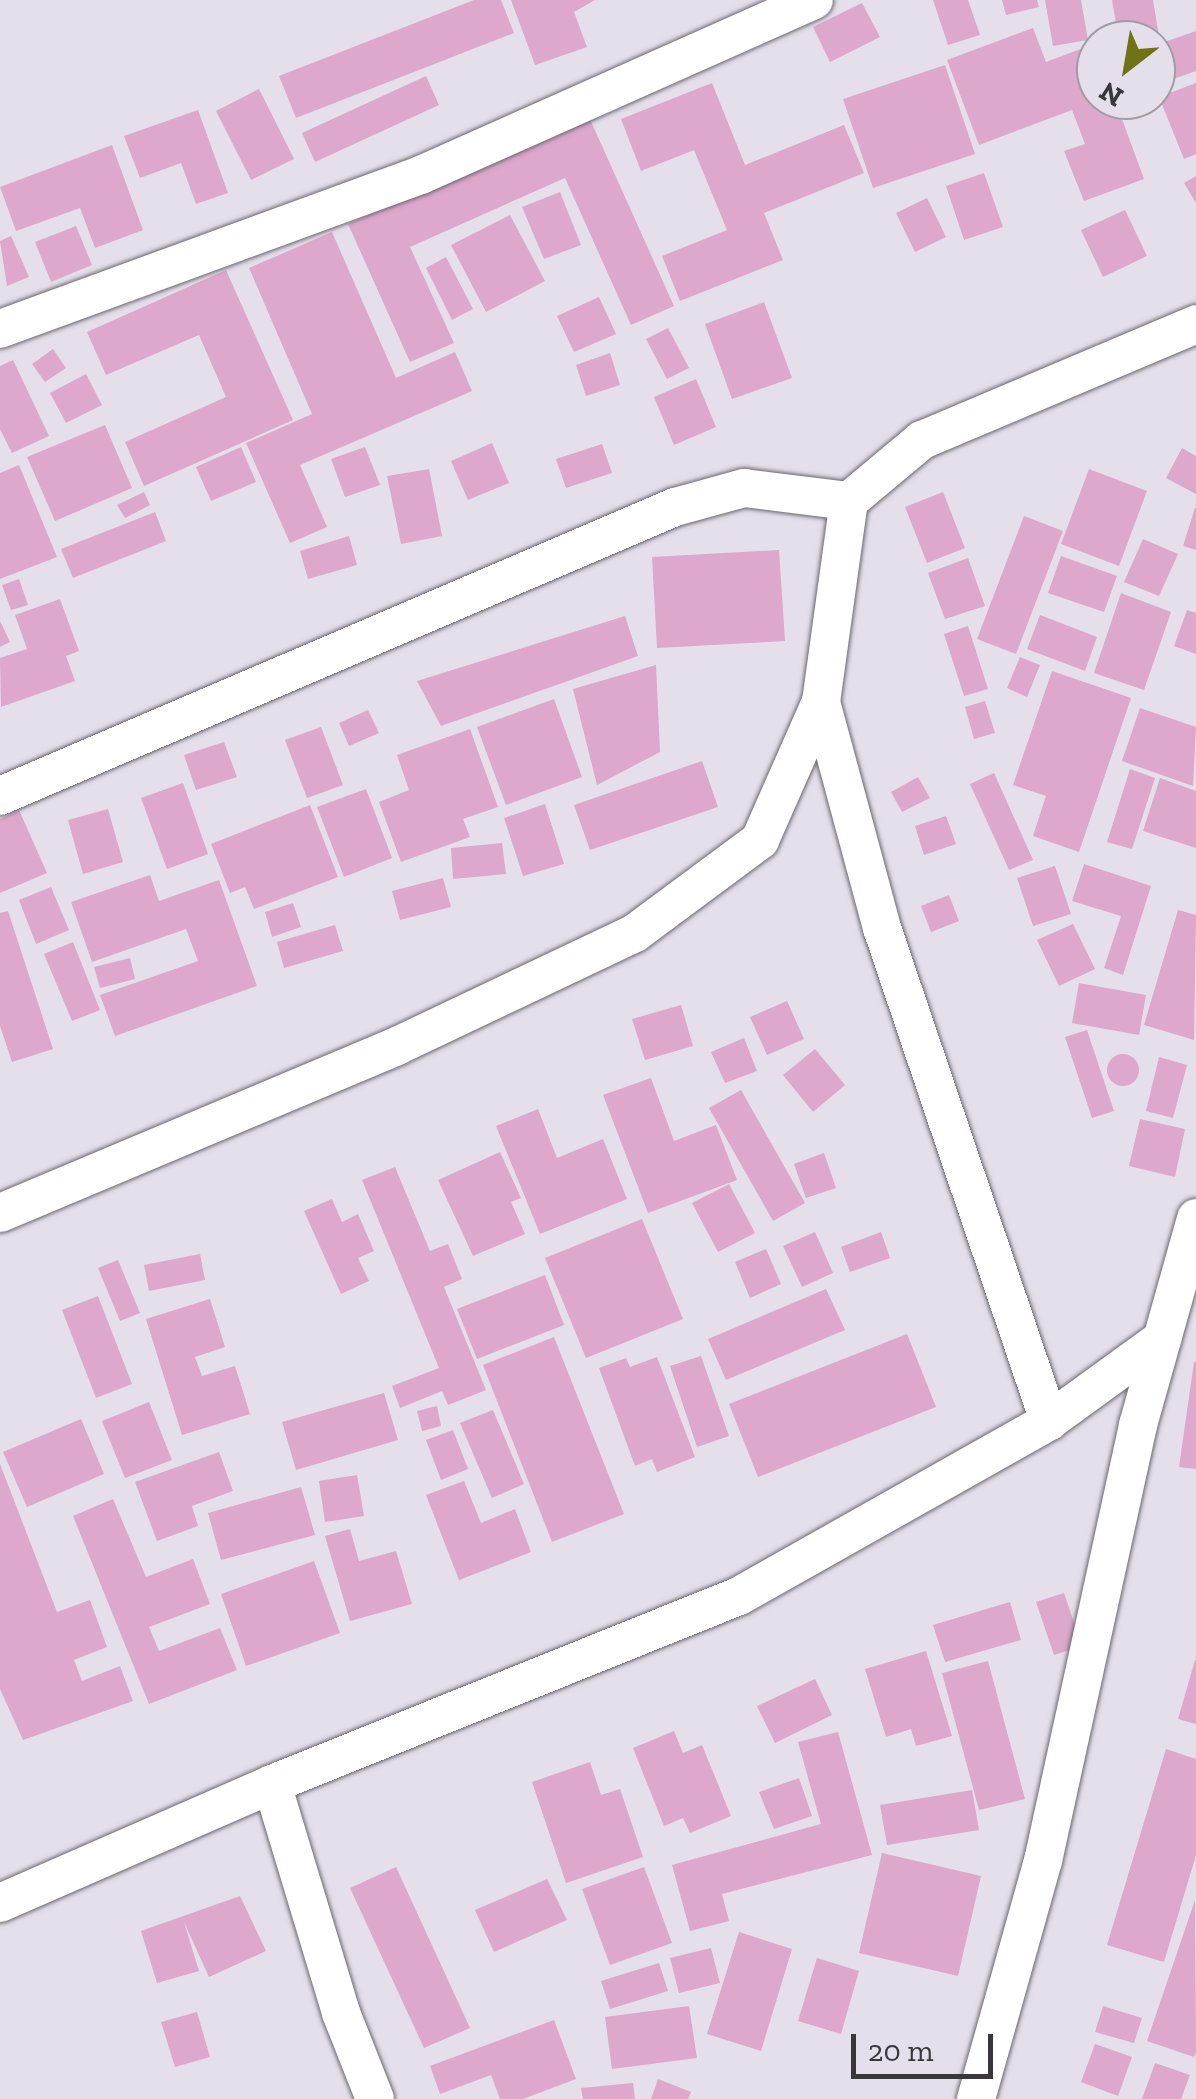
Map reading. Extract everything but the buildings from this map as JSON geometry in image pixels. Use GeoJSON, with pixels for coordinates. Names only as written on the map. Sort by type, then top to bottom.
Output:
{"type":"FeatureCollection","features":[{"type":"Feature","properties":{"kind":"street"},"geometry":{"type":"LineString","coordinates":[[0,329],[421,175],[814,0]]}},
{"type":"Feature","properties":{"kind":"street"},"geometry":{"type":"LineString","coordinates":[[0,1213],[396,1046],[635,933],[760,840],[821,702],[849,501],[922,440],[1196,324]]}},
{"type":"Feature","properties":{"kind":"street"},"geometry":{"type":"LineString","coordinates":[[0,796],[675,507],[744,488],[849,501]]}},
{"type":"Feature","properties":{"kind":"street"},"geometry":{"type":"LineString","coordinates":[[821,702],[882,928],[1049,1421]]}},
{"type":"Feature","properties":{"kind":"street"},"geometry":{"type":"LineString","coordinates":[[976,2099],[1043,1862],[1162,1339],[1196,1218]]}},
{"type":"Feature","properties":{"kind":"street"},"geometry":{"type":"LineString","coordinates":[[0,1903],[272,1784],[739,1596],[1049,1421],[1162,1339]]}},
{"type":"Feature","properties":{"kind":"street"},"geometry":{"type":"LineString","coordinates":[[272,1784],[374,2099]]}}]}
